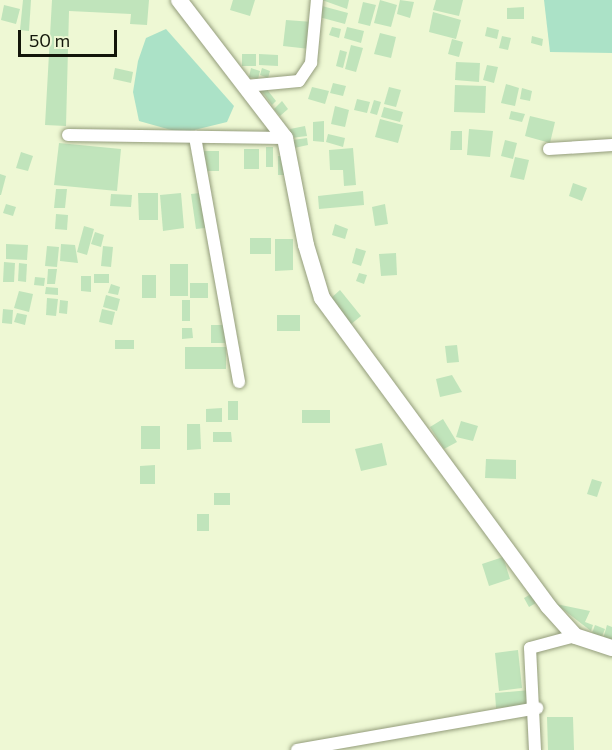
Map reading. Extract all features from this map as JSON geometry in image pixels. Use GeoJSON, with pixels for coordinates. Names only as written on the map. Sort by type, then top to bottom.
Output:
{"type":"FeatureCollection","features":[{"type":"Feature","properties":{"kind":"main road"},"geometry":{"type":"LineString","coordinates":[[179,0],[285,138],[306,245],[322,298],[478,514],[575,636],[612,648]]}},
{"type":"Feature","properties":{"kind":"street"},"geometry":{"type":"LineString","coordinates":[[246,86],[299,81],[311,63],[317,0]]}},
{"type":"Feature","properties":{"kind":"street"},"geometry":{"type":"LineString","coordinates":[[68,135],[285,138]]}},
{"type":"Feature","properties":{"kind":"street"},"geometry":{"type":"LineString","coordinates":[[195,137],[239,382]]}},
{"type":"Feature","properties":{"kind":"street"},"geometry":{"type":"LineString","coordinates":[[549,149],[612,145]]}},
{"type":"Feature","properties":{"kind":"street"},"geometry":{"type":"LineString","coordinates":[[535,750],[537,708],[530,648],[575,636]]}},
{"type":"Feature","properties":{"kind":"street"},"geometry":{"type":"LineString","coordinates":[[297,750],[537,708]]}},
{"type":"Feature","properties":{"kind":"shaded area"},"geometry":{"type":"Polygon","coordinates":[[[544,0],[612,0],[612,53],[550,52],[544,0]]]}},
{"type":"Feature","properties":{"kind":"shaded area"},"geometry":{"type":"Polygon","coordinates":[[[166,29],[234,106],[227,122],[182,133],[139,121],[133,92],[138,61],[146,38],[166,29]]]}},
{"type":"Feature","properties":{"kind":"building"},"geometry":{"type":"Polygon","coordinates":[[[23,0],[31,0],[29,31],[20,30],[23,0]]]}},
{"type":"Feature","properties":{"kind":"building"},"geometry":{"type":"Polygon","coordinates":[[[52,0],[149,0],[147,25],[130,24],[131,14],[69,11],[66,126],[45,125],[52,0]]]}},
{"type":"Feature","properties":{"kind":"building"},"geometry":{"type":"Polygon","coordinates":[[[233,0],[255,0],[250,16],[230,10],[233,0]]]}},
{"type":"Feature","properties":{"kind":"building"},"geometry":{"type":"Polygon","coordinates":[[[322,0],[349,0],[347,9],[322,0]]]}},
{"type":"Feature","properties":{"kind":"building"},"geometry":{"type":"Polygon","coordinates":[[[380,0],[397,5],[391,27],[374,23],[380,0]]]}},
{"type":"Feature","properties":{"kind":"building"},"geometry":{"type":"Polygon","coordinates":[[[400,0],[414,2],[410,18],[397,14],[400,0]]]}},
{"type":"Feature","properties":{"kind":"building"},"geometry":{"type":"Polygon","coordinates":[[[436,0],[463,0],[459,16],[433,10],[436,0]]]}},
{"type":"Feature","properties":{"kind":"building"},"geometry":{"type":"Polygon","coordinates":[[[363,2],[376,5],[370,26],[358,23],[363,2]]]}},
{"type":"Feature","properties":{"kind":"building"},"geometry":{"type":"Polygon","coordinates":[[[4,5],[20,9],[16,24],[1,20],[4,5]]]}},
{"type":"Feature","properties":{"kind":"building"},"geometry":{"type":"Polygon","coordinates":[[[322,6],[348,13],[345,24],[319,17],[322,6]]]}},
{"type":"Feature","properties":{"kind":"building"},"geometry":{"type":"Polygon","coordinates":[[[524,7],[524,19],[507,19],[507,8],[524,7]]]}},
{"type":"Feature","properties":{"kind":"building"},"geometry":{"type":"Polygon","coordinates":[[[433,12],[461,20],[456,39],[429,32],[433,12]]]}},
{"type":"Feature","properties":{"kind":"building"},"geometry":{"type":"Polygon","coordinates":[[[286,20],[313,22],[310,49],[283,46],[286,20]]]}},
{"type":"Feature","properties":{"kind":"building"},"geometry":{"type":"Polygon","coordinates":[[[332,27],[341,29],[339,38],[329,35],[332,27]]]}},
{"type":"Feature","properties":{"kind":"building"},"geometry":{"type":"Polygon","coordinates":[[[347,27],[364,31],[361,43],[344,38],[347,27]]]}},
{"type":"Feature","properties":{"kind":"building"},"geometry":{"type":"Polygon","coordinates":[[[487,27],[499,30],[497,39],[485,36],[487,27]]]}},
{"type":"Feature","properties":{"kind":"building"},"geometry":{"type":"Polygon","coordinates":[[[380,33],[396,37],[391,58],[374,54],[380,33]]]}},
{"type":"Feature","properties":{"kind":"building"},"geometry":{"type":"Polygon","coordinates":[[[502,36],[511,38],[508,50],[499,48],[502,36]]]}},
{"type":"Feature","properties":{"kind":"building"},"geometry":{"type":"Polygon","coordinates":[[[532,36],[543,39],[542,46],[531,43],[532,36]]]}},
{"type":"Feature","properties":{"kind":"building"},"geometry":{"type":"Polygon","coordinates":[[[452,39],[463,42],[459,57],[448,54],[452,39]]]}},
{"type":"Feature","properties":{"kind":"building"},"geometry":{"type":"Polygon","coordinates":[[[351,45],[363,48],[356,72],[345,69],[351,45]]]}},
{"type":"Feature","properties":{"kind":"building"},"geometry":{"type":"Polygon","coordinates":[[[340,50],[347,52],[343,68],[336,66],[340,50]]]}},
{"type":"Feature","properties":{"kind":"building"},"geometry":{"type":"Polygon","coordinates":[[[242,54],[256,54],[256,66],[242,66],[242,54]]]}},
{"type":"Feature","properties":{"kind":"building"},"geometry":{"type":"Polygon","coordinates":[[[259,54],[278,55],[278,66],[259,65],[259,54]]]}},
{"type":"Feature","properties":{"kind":"building"},"geometry":{"type":"Polygon","coordinates":[[[456,62],[480,63],[479,82],[455,80],[456,62]]]}},
{"type":"Feature","properties":{"kind":"building"},"geometry":{"type":"Polygon","coordinates":[[[487,65],[498,67],[494,83],[483,80],[487,65]]]}},
{"type":"Feature","properties":{"kind":"building"},"geometry":{"type":"Polygon","coordinates":[[[115,68],[133,72],[131,83],[113,79],[115,68]]]}},
{"type":"Feature","properties":{"kind":"building"},"geometry":{"type":"Polygon","coordinates":[[[251,68],[260,71],[258,79],[249,77],[251,68]]]}},
{"type":"Feature","properties":{"kind":"building"},"geometry":{"type":"Polygon","coordinates":[[[262,68],[270,71],[268,78],[260,75],[262,68]]]}},
{"type":"Feature","properties":{"kind":"building"},"geometry":{"type":"Polygon","coordinates":[[[333,83],[346,86],[343,96],[330,93],[333,83]]]}},
{"type":"Feature","properties":{"kind":"building"},"geometry":{"type":"Polygon","coordinates":[[[506,84],[519,88],[515,106],[501,103],[506,84]]]}},
{"type":"Feature","properties":{"kind":"building"},"geometry":{"type":"Polygon","coordinates":[[[455,85],[486,86],[485,113],[454,112],[455,85]]]}},
{"type":"Feature","properties":{"kind":"building"},"geometry":{"type":"Polygon","coordinates":[[[265,87],[276,101],[272,105],[261,90],[265,87]]]}},
{"type":"Feature","properties":{"kind":"building"},"geometry":{"type":"Polygon","coordinates":[[[312,87],[329,91],[325,104],[308,99],[312,87]]]}},
{"type":"Feature","properties":{"kind":"building"},"geometry":{"type":"Polygon","coordinates":[[[389,87],[401,90],[396,107],[384,104],[389,87]]]}},
{"type":"Feature","properties":{"kind":"building"},"geometry":{"type":"Polygon","coordinates":[[[522,88],[532,91],[530,101],[520,99],[522,88]]]}},
{"type":"Feature","properties":{"kind":"building"},"geometry":{"type":"Polygon","coordinates":[[[357,99],[370,102],[367,113],[354,110],[357,99]]]}},
{"type":"Feature","properties":{"kind":"building"},"geometry":{"type":"Polygon","coordinates":[[[374,100],[381,102],[377,115],[370,113],[374,100]]]}},
{"type":"Feature","properties":{"kind":"building"},"geometry":{"type":"Polygon","coordinates":[[[282,101],[288,109],[280,116],[274,109],[282,101]]]}},
{"type":"Feature","properties":{"kind":"building"},"geometry":{"type":"Polygon","coordinates":[[[335,106],[349,110],[345,127],[331,124],[335,106]]]}},
{"type":"Feature","properties":{"kind":"building"},"geometry":{"type":"Polygon","coordinates":[[[384,107],[403,112],[400,122],[381,117],[384,107]]]}},
{"type":"Feature","properties":{"kind":"building"},"geometry":{"type":"Polygon","coordinates":[[[511,111],[525,114],[522,122],[509,119],[511,111]]]}},
{"type":"Feature","properties":{"kind":"building"},"geometry":{"type":"Polygon","coordinates":[[[530,116],[555,122],[550,143],[525,136],[530,116]]]}},
{"type":"Feature","properties":{"kind":"building"},"geometry":{"type":"Polygon","coordinates":[[[380,119],[403,125],[398,143],[375,137],[380,119]]]}},
{"type":"Feature","properties":{"kind":"building"},"geometry":{"type":"Polygon","coordinates":[[[324,121],[324,142],[313,141],[313,122],[324,121]]]}},
{"type":"Feature","properties":{"kind":"building"},"geometry":{"type":"Polygon","coordinates":[[[305,126],[307,136],[291,138],[290,129],[305,126]]]}},
{"type":"Feature","properties":{"kind":"building"},"geometry":{"type":"Polygon","coordinates":[[[469,129],[493,131],[490,157],[467,155],[469,129]]]}},
{"type":"Feature","properties":{"kind":"building"},"geometry":{"type":"Polygon","coordinates":[[[451,131],[462,131],[462,150],[450,150],[451,131]]]}},
{"type":"Feature","properties":{"kind":"building"},"geometry":{"type":"Polygon","coordinates":[[[328,134],[345,138],[343,147],[326,142],[328,134]]]}},
{"type":"Feature","properties":{"kind":"building"},"geometry":{"type":"Polygon","coordinates":[[[307,138],[308,145],[294,148],[293,140],[307,138]]]}},
{"type":"Feature","properties":{"kind":"building"},"geometry":{"type":"Polygon","coordinates":[[[505,140],[517,143],[513,159],[501,156],[505,140]]]}},
{"type":"Feature","properties":{"kind":"building"},"geometry":{"type":"Polygon","coordinates":[[[59,143],[121,149],[117,191],[54,185],[59,143]]]}},
{"type":"Feature","properties":{"kind":"building"},"geometry":{"type":"Polygon","coordinates":[[[266,147],[273,147],[273,167],[266,167],[266,147]]]}},
{"type":"Feature","properties":{"kind":"building"},"geometry":{"type":"Polygon","coordinates":[[[353,148],[356,185],[344,186],[343,170],[330,170],[329,150],[353,148]]]}},
{"type":"Feature","properties":{"kind":"building"},"geometry":{"type":"Polygon","coordinates":[[[244,149],[259,149],[259,169],[244,169],[244,149]]]}},
{"type":"Feature","properties":{"kind":"building"},"geometry":{"type":"Polygon","coordinates":[[[203,151],[219,151],[219,171],[203,171],[203,151]]]}},
{"type":"Feature","properties":{"kind":"building"},"geometry":{"type":"Polygon","coordinates":[[[21,152],[33,156],[28,171],[16,168],[21,152]]]}},
{"type":"Feature","properties":{"kind":"building"},"geometry":{"type":"Polygon","coordinates":[[[278,156],[287,156],[287,175],[278,175],[278,156]]]}},
{"type":"Feature","properties":{"kind":"building"},"geometry":{"type":"Polygon","coordinates":[[[515,157],[529,160],[524,180],[510,177],[515,157]]]}},
{"type":"Feature","properties":{"kind":"building"},"geometry":{"type":"Polygon","coordinates":[[[0,174],[6,176],[1,195],[0,195],[0,174]]]}},
{"type":"Feature","properties":{"kind":"building"},"geometry":{"type":"Polygon","coordinates":[[[573,183],[587,188],[582,201],[569,196],[573,183]]]}},
{"type":"Feature","properties":{"kind":"building"},"geometry":{"type":"Polygon","coordinates":[[[56,189],[67,189],[65,208],[54,208],[56,189]]]}},
{"type":"Feature","properties":{"kind":"building"},"geometry":{"type":"Polygon","coordinates":[[[363,191],[364,205],[319,209],[318,196],[363,191]]]}},
{"type":"Feature","properties":{"kind":"building"},"geometry":{"type":"Polygon","coordinates":[[[138,193],[158,193],[158,220],[139,220],[138,193]]]}},
{"type":"Feature","properties":{"kind":"building"},"geometry":{"type":"Polygon","coordinates":[[[181,193],[184,228],[163,231],[160,195],[181,193]]]}},
{"type":"Feature","properties":{"kind":"building"},"geometry":{"type":"Polygon","coordinates":[[[200,193],[205,228],[196,229],[191,194],[200,193]]]}},
{"type":"Feature","properties":{"kind":"building"},"geometry":{"type":"Polygon","coordinates":[[[111,194],[132,195],[131,207],[110,206],[111,194]]]}},
{"type":"Feature","properties":{"kind":"building"},"geometry":{"type":"Polygon","coordinates":[[[6,204],[16,207],[13,216],[3,213],[6,204]]]}},
{"type":"Feature","properties":{"kind":"building"},"geometry":{"type":"Polygon","coordinates":[[[385,204],[388,224],[375,226],[372,207],[385,204]]]}},
{"type":"Feature","properties":{"kind":"building"},"geometry":{"type":"Polygon","coordinates":[[[56,214],[68,215],[67,230],[55,229],[56,214]]]}},
{"type":"Feature","properties":{"kind":"building"},"geometry":{"type":"Polygon","coordinates":[[[335,224],[348,229],[345,239],[332,235],[335,224]]]}},
{"type":"Feature","properties":{"kind":"building"},"geometry":{"type":"Polygon","coordinates":[[[84,226],[94,229],[87,255],[77,252],[84,226]]]}},
{"type":"Feature","properties":{"kind":"building"},"geometry":{"type":"Polygon","coordinates":[[[95,232],[104,235],[101,247],[91,244],[95,232]]]}},
{"type":"Feature","properties":{"kind":"building"},"geometry":{"type":"Polygon","coordinates":[[[250,238],[271,238],[271,254],[250,254],[250,238]]]}},
{"type":"Feature","properties":{"kind":"building"},"geometry":{"type":"Polygon","coordinates":[[[275,239],[293,239],[293,270],[275,271],[275,239]]]}},
{"type":"Feature","properties":{"kind":"building"},"geometry":{"type":"Polygon","coordinates":[[[6,244],[28,245],[27,260],[6,259],[6,244]]]}},
{"type":"Feature","properties":{"kind":"building"},"geometry":{"type":"Polygon","coordinates":[[[61,244],[75,245],[78,263],[60,261],[61,244]]]}},
{"type":"Feature","properties":{"kind":"building"},"geometry":{"type":"Polygon","coordinates":[[[47,246],[59,247],[57,267],[45,266],[47,246]]]}},
{"type":"Feature","properties":{"kind":"building"},"geometry":{"type":"Polygon","coordinates":[[[103,246],[113,247],[111,267],[101,266],[103,246]]]}},
{"type":"Feature","properties":{"kind":"building"},"geometry":{"type":"Polygon","coordinates":[[[356,248],[366,251],[361,266],[352,263],[356,248]]]}},
{"type":"Feature","properties":{"kind":"building"},"geometry":{"type":"Polygon","coordinates":[[[396,253],[397,275],[381,276],[379,254],[396,253]]]}},
{"type":"Feature","properties":{"kind":"building"},"geometry":{"type":"Polygon","coordinates":[[[4,262],[15,263],[14,282],[3,282],[4,262]]]}},
{"type":"Feature","properties":{"kind":"building"},"geometry":{"type":"Polygon","coordinates":[[[19,263],[27,264],[26,282],[18,281],[19,263]]]}},
{"type":"Feature","properties":{"kind":"building"},"geometry":{"type":"Polygon","coordinates":[[[170,264],[188,264],[188,296],[170,296],[170,264]]]}},
{"type":"Feature","properties":{"kind":"building"},"geometry":{"type":"Polygon","coordinates":[[[48,269],[57,269],[55,284],[47,284],[48,269]]]}},
{"type":"Feature","properties":{"kind":"building"},"geometry":{"type":"Polygon","coordinates":[[[359,273],[367,275],[364,284],[356,281],[359,273]]]}},
{"type":"Feature","properties":{"kind":"building"},"geometry":{"type":"Polygon","coordinates":[[[94,274],[109,274],[109,283],[94,283],[94,274]]]}},
{"type":"Feature","properties":{"kind":"building"},"geometry":{"type":"Polygon","coordinates":[[[142,275],[156,275],[156,298],[142,298],[142,275]]]}},
{"type":"Feature","properties":{"kind":"building"},"geometry":{"type":"Polygon","coordinates":[[[81,276],[91,276],[91,292],[81,291],[81,276]]]}},
{"type":"Feature","properties":{"kind":"building"},"geometry":{"type":"Polygon","coordinates":[[[35,277],[45,278],[44,286],[34,285],[35,277]]]}},
{"type":"Feature","properties":{"kind":"building"},"geometry":{"type":"Polygon","coordinates":[[[190,283],[208,283],[208,298],[190,298],[190,283]]]}},
{"type":"Feature","properties":{"kind":"building"},"geometry":{"type":"Polygon","coordinates":[[[111,284],[120,287],[118,295],[108,293],[111,284]]]}},
{"type":"Feature","properties":{"kind":"building"},"geometry":{"type":"Polygon","coordinates":[[[46,287],[58,288],[58,295],[45,294],[46,287]]]}},
{"type":"Feature","properties":{"kind":"building"},"geometry":{"type":"Polygon","coordinates":[[[340,290],[361,316],[350,325],[330,299],[340,290]]]}},
{"type":"Feature","properties":{"kind":"building"},"geometry":{"type":"Polygon","coordinates":[[[19,291],[33,294],[29,312],[14,308],[19,291]]]}},
{"type":"Feature","properties":{"kind":"building"},"geometry":{"type":"Polygon","coordinates":[[[106,295],[120,299],[117,311],[103,307],[106,295]]]}},
{"type":"Feature","properties":{"kind":"building"},"geometry":{"type":"Polygon","coordinates":[[[47,298],[58,299],[56,316],[46,315],[47,298]]]}},
{"type":"Feature","properties":{"kind":"building"},"geometry":{"type":"Polygon","coordinates":[[[60,300],[68,301],[67,314],[59,313],[60,300]]]}},
{"type":"Feature","properties":{"kind":"building"},"geometry":{"type":"Polygon","coordinates":[[[182,300],[190,300],[190,321],[182,321],[182,300]]]}},
{"type":"Feature","properties":{"kind":"building"},"geometry":{"type":"Polygon","coordinates":[[[3,309],[13,310],[12,324],[2,323],[3,309]]]}},
{"type":"Feature","properties":{"kind":"building"},"geometry":{"type":"Polygon","coordinates":[[[102,309],[115,312],[112,325],[99,322],[102,309]]]}},
{"type":"Feature","properties":{"kind":"building"},"geometry":{"type":"Polygon","coordinates":[[[17,313],[27,315],[25,325],[14,322],[17,313]]]}},
{"type":"Feature","properties":{"kind":"building"},"geometry":{"type":"Polygon","coordinates":[[[277,315],[300,315],[300,331],[277,331],[277,315]]]}},
{"type":"Feature","properties":{"kind":"building"},"geometry":{"type":"Polygon","coordinates":[[[211,325],[225,325],[225,343],[211,343],[211,325]]]}},
{"type":"Feature","properties":{"kind":"building"},"geometry":{"type":"Polygon","coordinates":[[[182,328],[192,328],[193,338],[182,339],[182,328]]]}},
{"type":"Feature","properties":{"kind":"building"},"geometry":{"type":"Polygon","coordinates":[[[115,340],[134,340],[134,349],[115,349],[115,340]]]}},
{"type":"Feature","properties":{"kind":"building"},"geometry":{"type":"Polygon","coordinates":[[[457,345],[459,362],[447,363],[445,346],[457,345]]]}},
{"type":"Feature","properties":{"kind":"building"},"geometry":{"type":"Polygon","coordinates":[[[185,347],[226,347],[226,369],[185,369],[185,347]]]}},
{"type":"Feature","properties":{"kind":"building"},"geometry":{"type":"Polygon","coordinates":[[[452,375],[462,392],[440,397],[436,379],[452,375]]]}},
{"type":"Feature","properties":{"kind":"building"},"geometry":{"type":"Polygon","coordinates":[[[228,401],[238,401],[238,420],[228,420],[228,401]]]}},
{"type":"Feature","properties":{"kind":"building"},"geometry":{"type":"Polygon","coordinates":[[[222,408],[222,422],[206,422],[206,409],[222,408]]]}},
{"type":"Feature","properties":{"kind":"building"},"geometry":{"type":"Polygon","coordinates":[[[302,410],[330,410],[330,423],[302,423],[302,410]]]}},
{"type":"Feature","properties":{"kind":"building"},"geometry":{"type":"Polygon","coordinates":[[[443,419],[457,442],[444,449],[430,427],[443,419]]]}},
{"type":"Feature","properties":{"kind":"building"},"geometry":{"type":"Polygon","coordinates":[[[461,421],[478,426],[473,441],[456,437],[461,421]]]}},
{"type":"Feature","properties":{"kind":"building"},"geometry":{"type":"Polygon","coordinates":[[[187,424],[200,424],[201,449],[187,450],[187,424]]]}},
{"type":"Feature","properties":{"kind":"building"},"geometry":{"type":"Polygon","coordinates":[[[141,426],[160,426],[160,449],[141,449],[141,426]]]}},
{"type":"Feature","properties":{"kind":"building"},"geometry":{"type":"Polygon","coordinates":[[[213,432],[231,432],[232,442],[213,442],[213,432]]]}},
{"type":"Feature","properties":{"kind":"building"},"geometry":{"type":"Polygon","coordinates":[[[382,443],[387,465],[361,471],[355,449],[382,443]]]}},
{"type":"Feature","properties":{"kind":"building"},"geometry":{"type":"Polygon","coordinates":[[[486,459],[516,460],[516,479],[485,478],[486,459]]]}},
{"type":"Feature","properties":{"kind":"building"},"geometry":{"type":"Polygon","coordinates":[[[155,465],[155,484],[140,484],[140,466],[155,465]]]}},
{"type":"Feature","properties":{"kind":"building"},"geometry":{"type":"Polygon","coordinates":[[[592,479],[602,482],[597,497],[587,494],[592,479]]]}},
{"type":"Feature","properties":{"kind":"building"},"geometry":{"type":"Polygon","coordinates":[[[214,493],[230,493],[230,505],[214,505],[214,493]]]}},
{"type":"Feature","properties":{"kind":"building"},"geometry":{"type":"Polygon","coordinates":[[[197,514],[209,514],[209,531],[197,531],[197,514]]]}},
{"type":"Feature","properties":{"kind":"building"},"geometry":{"type":"Polygon","coordinates":[[[503,557],[510,579],[489,586],[482,564],[503,557]]]}},
{"type":"Feature","properties":{"kind":"building"},"geometry":{"type":"Polygon","coordinates":[[[531,594],[536,603],[529,607],[524,598],[531,594]]]}},
{"type":"Feature","properties":{"kind":"building"},"geometry":{"type":"Polygon","coordinates":[[[556,604],[590,611],[585,622],[593,625],[591,631],[556,604]]]}},
{"type":"Feature","properties":{"kind":"building"},"geometry":{"type":"Polygon","coordinates":[[[595,625],[605,629],[601,639],[591,636],[595,625]]]}},
{"type":"Feature","properties":{"kind":"building"},"geometry":{"type":"Polygon","coordinates":[[[607,625],[612,627],[612,640],[603,639],[607,625]]]}},
{"type":"Feature","properties":{"kind":"building"},"geometry":{"type":"Polygon","coordinates":[[[518,650],[522,688],[499,691],[495,653],[518,650]]]}},
{"type":"Feature","properties":{"kind":"building"},"geometry":{"type":"Polygon","coordinates":[[[530,690],[531,705],[496,708],[495,693],[530,690]]]}},
{"type":"Feature","properties":{"kind":"building"},"geometry":{"type":"Polygon","coordinates":[[[547,717],[573,717],[574,750],[548,750],[547,717]]]}}]}
